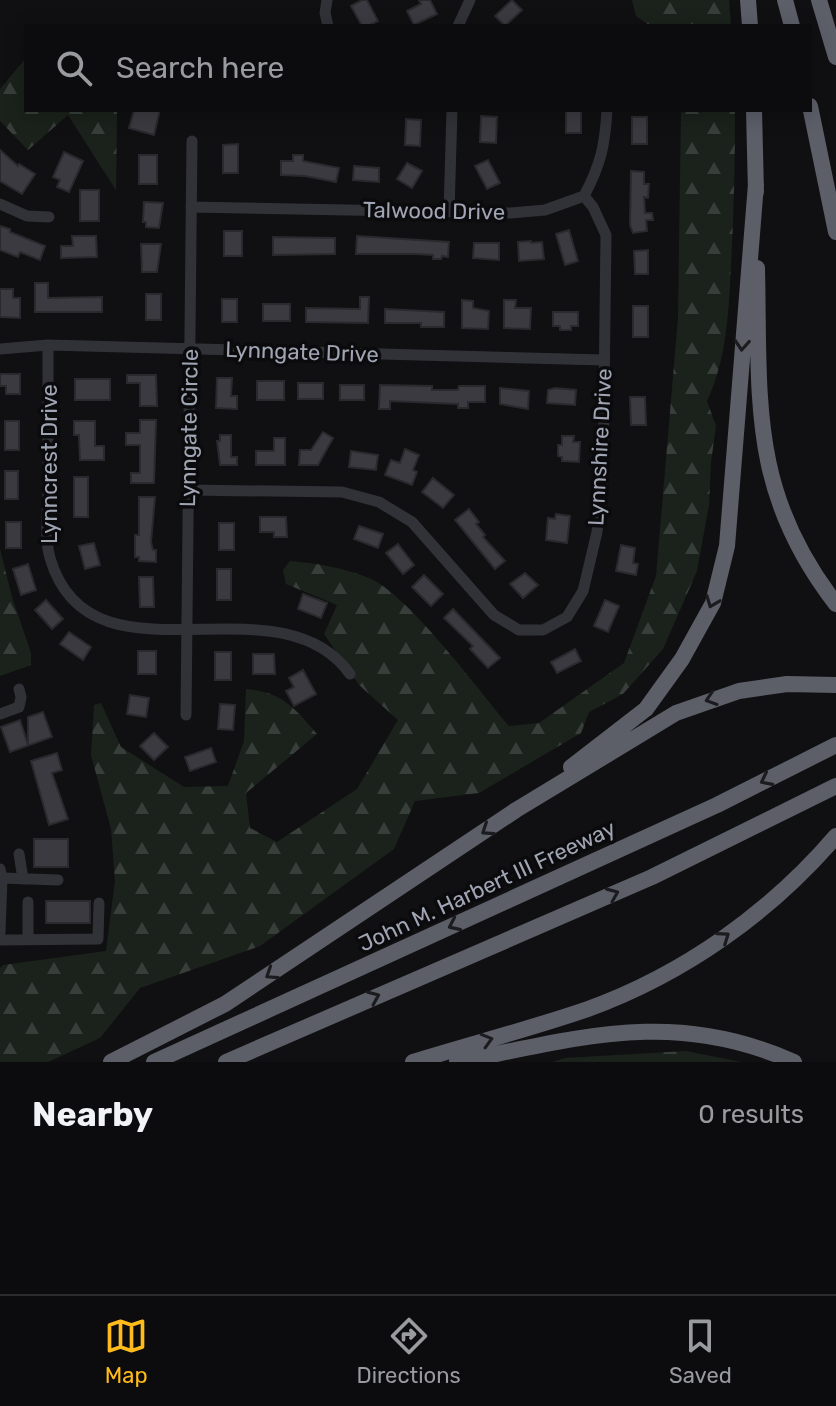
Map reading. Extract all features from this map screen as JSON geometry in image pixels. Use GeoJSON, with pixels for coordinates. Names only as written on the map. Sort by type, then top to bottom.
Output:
{"type":"FeatureCollection","features":[{"type":"Feature","properties":{"kind":"highway"},"geometry":{"type":"LineString","coordinates":[[748,0],[750,24]]}},
{"type":"Feature","properties":{"kind":"highway"},"geometry":{"type":"LineString","coordinates":[[785,0],[791,24]]}},
{"type":"Feature","properties":{"kind":"highway"},"geometry":{"type":"LineString","coordinates":[[819,0],[836,57]]}},
{"type":"Feature","properties":{"kind":"highway"},"geometry":{"type":"LineString","coordinates":[[754,112],[760,400],[767,464],[783,516],[795,542],[836,604]]}},
{"type":"Feature","properties":{"kind":"highway"},"geometry":{"type":"LineString","coordinates":[[811,112],[836,232]]}},
{"type":"Feature","properties":{"kind":"highway"},"geometry":{"type":"LineString","coordinates":[[516,810],[646,709],[682,659],[713,603],[727,546],[756,184]]}},
{"type":"Feature","properties":{"kind":"highway"},"geometry":{"type":"LineString","coordinates":[[111,1062],[225,1004],[516,810],[676,713],[739,691],[787,684],[836,685]]}},
{"type":"Feature","properties":{"kind":"highway","name":"John M. Harbert III Freeway"},"geometry":{"type":"LineString","coordinates":[[154,1062],[703,812],[836,745]]}},
{"type":"Feature","properties":{"kind":"highway"},"geometry":{"type":"LineString","coordinates":[[226,1062],[652,877],[836,786]]}},
{"type":"Feature","properties":{"kind":"highway"},"geometry":{"type":"LineString","coordinates":[[413,1062],[591,1008],[672,971],[742,925],[782,892],[836,836]]}},
{"type":"Feature","properties":{"kind":"highway"},"geometry":{"type":"LineString","coordinates":[[457,1062],[589,1036],[659,1030],[684,1031],[741,1042],[794,1062]]}},
{"type":"Feature","properties":{"kind":"street"},"geometry":{"type":"LineString","coordinates":[[327,0],[328,24]]}},
{"type":"Feature","properties":{"kind":"street"},"geometry":{"type":"LineString","coordinates":[[459,24],[470,0]]}},
{"type":"Feature","properties":{"kind":"street"},"geometry":{"type":"LineString","coordinates":[[449,211],[452,112]]}},
{"type":"Feature","properties":{"kind":"street"},"geometry":{"type":"LineString","coordinates":[[584,196],[599,168],[605,147],[607,112]]}},
{"type":"Feature","properties":{"kind":"street","name":"Lynngate Circle"},"geometry":{"type":"LineString","coordinates":[[186,715],[192,141]]}},
{"type":"Feature","properties":{"kind":"street","name":"Talwood Drive"},"geometry":{"type":"LineString","coordinates":[[191,207],[511,213],[545,210],[584,196]]}},
{"type":"Feature","properties":{"kind":"street","name":"Lynnshire Drive"},"geometry":{"type":"LineString","coordinates":[[188,490],[342,492],[379,502],[412,522],[494,615],[519,630],[543,630],[567,617],[583,591],[597,532],[603,478],[606,235],[593,207],[584,196]]}},
{"type":"Feature","properties":{"kind":"street"},"geometry":{"type":"LineString","coordinates":[[0,204],[27,216],[49,217]]}},
{"type":"Feature","properties":{"kind":"street","name":"Lynngate Drive"},"geometry":{"type":"LineString","coordinates":[[0,349],[48,345],[604,360]]}},
{"type":"Feature","properties":{"kind":"street","name":"Lynncrest Drive"},"geometry":{"type":"LineString","coordinates":[[48,345],[48,543],[58,579],[74,601],[97,618],[137,629],[276,630],[317,644],[350,674]]}},
{"type":"Feature","properties":{"kind":"street"},"geometry":{"type":"LineString","coordinates":[[0,714],[19,707],[19,689]]}},
{"type":"Feature","properties":{"kind":"street"},"geometry":{"type":"LineString","coordinates":[[19,854],[23,879]]}},
{"type":"Feature","properties":{"kind":"street"},"geometry":{"type":"LineString","coordinates":[[0,932],[1,874],[23,879],[58,880]]}},
{"type":"Feature","properties":{"kind":"street"},"geometry":{"type":"LineString","coordinates":[[28,902],[28,939]]}},
{"type":"Feature","properties":{"kind":"street"},"geometry":{"type":"LineString","coordinates":[[0,940],[98,939],[99,903]]}},
{"type":"Feature","properties":{"kind":"green space"},"geometry":{"type":"Polygon","coordinates":[[[632,0],[729,0],[731,24],[647,24],[636,16],[632,0]]]}},
{"type":"Feature","properties":{"kind":"green space"},"geometry":{"type":"Polygon","coordinates":[[[24,60],[24,112],[117,112],[116,190],[68,115],[28,150],[0,121],[0,89],[24,60]]]}},
{"type":"Feature","properties":{"kind":"green space"},"geometry":{"type":"Polygon","coordinates":[[[681,112],[735,112],[734,206],[726,334],[719,368],[707,401],[716,426],[709,505],[697,571],[663,649],[623,694],[589,712],[581,733],[479,793],[415,801],[394,849],[260,946],[140,988],[100,1038],[48,1062],[0,1062],[0,968],[3,965],[106,951],[115,881],[111,829],[91,755],[94,705],[101,703],[121,747],[184,787],[228,786],[244,741],[246,689],[286,702],[317,734],[246,793],[250,828],[277,842],[357,789],[398,720],[359,685],[324,634],[337,605],[286,584],[283,570],[290,561],[350,571],[385,588],[423,623],[509,726],[539,723],[624,663],[656,576],[678,318],[681,112]]]}},
{"type":"Feature","properties":{"kind":"green space"},"geometry":{"type":"Polygon","coordinates":[[[0,549],[31,653],[31,665],[0,676],[0,549]]]}},
{"type":"Feature","properties":{"kind":"green space"},"geometry":{"type":"Polygon","coordinates":[[[686,1051],[741,1062],[552,1062],[565,1058],[686,1051]]]}},
{"type":"Feature","properties":{"kind":"building"},"geometry":{"type":"Polygon","coordinates":[[[367,0],[378,21],[361,24],[351,6],[367,0]]]}},
{"type":"Feature","properties":{"kind":"building"},"geometry":{"type":"Polygon","coordinates":[[[419,0],[430,0],[437,14],[414,24],[407,11],[421,4],[419,0]]]}},
{"type":"Feature","properties":{"kind":"building"},"geometry":{"type":"Polygon","coordinates":[[[512,0],[522,10],[507,24],[495,16],[512,0]]]}},
{"type":"Feature","properties":{"kind":"building"},"geometry":{"type":"Polygon","coordinates":[[[133,112],[160,112],[154,135],[129,128],[133,112]]]}},
{"type":"Feature","properties":{"kind":"building"},"geometry":{"type":"Polygon","coordinates":[[[566,112],[581,112],[581,133],[566,133],[566,112]]]}},
{"type":"Feature","properties":{"kind":"building"},"geometry":{"type":"Polygon","coordinates":[[[481,116],[497,117],[496,143],[480,142],[481,116]]]}},
{"type":"Feature","properties":{"kind":"building"},"geometry":{"type":"Polygon","coordinates":[[[632,117],[647,117],[647,144],[632,144],[632,117]]]}},
{"type":"Feature","properties":{"kind":"building"},"geometry":{"type":"Polygon","coordinates":[[[406,119],[421,120],[420,146],[405,145],[406,119]]]}},
{"type":"Feature","properties":{"kind":"building"},"geometry":{"type":"Polygon","coordinates":[[[238,144],[238,173],[223,173],[223,145],[238,144]]]}},
{"type":"Feature","properties":{"kind":"building"},"geometry":{"type":"Polygon","coordinates":[[[0,150],[18,166],[35,174],[22,194],[0,181],[0,150]]]}},
{"type":"Feature","properties":{"kind":"building"},"geometry":{"type":"Polygon","coordinates":[[[64,152],[83,161],[69,192],[57,187],[60,180],[53,177],[64,152]]]}},
{"type":"Feature","properties":{"kind":"building"},"geometry":{"type":"Polygon","coordinates":[[[139,155],[157,155],[157,184],[139,184],[139,155]]]}},
{"type":"Feature","properties":{"kind":"building"},"geometry":{"type":"Polygon","coordinates":[[[293,155],[303,155],[303,161],[339,168],[336,182],[281,175],[281,161],[293,161],[293,155]]]}},
{"type":"Feature","properties":{"kind":"building"},"geometry":{"type":"Polygon","coordinates":[[[488,160],[500,183],[487,189],[475,166],[488,160]]]}},
{"type":"Feature","properties":{"kind":"building"},"geometry":{"type":"Polygon","coordinates":[[[407,163],[422,171],[412,188],[397,179],[407,163]]]}},
{"type":"Feature","properties":{"kind":"building"},"geometry":{"type":"Polygon","coordinates":[[[354,166],[379,168],[379,182],[353,180],[354,166]]]}},
{"type":"Feature","properties":{"kind":"building"},"geometry":{"type":"Polygon","coordinates":[[[631,171],[644,172],[644,184],[649,184],[648,198],[644,197],[645,213],[652,213],[653,220],[646,220],[647,231],[633,233],[630,225],[631,171]]]}},
{"type":"Feature","properties":{"kind":"building"},"geometry":{"type":"Polygon","coordinates":[[[80,190],[99,190],[99,221],[80,221],[80,190]]]}},
{"type":"Feature","properties":{"kind":"building"},"geometry":{"type":"Polygon","coordinates":[[[144,202],[163,203],[159,228],[146,227],[146,222],[143,222],[144,202]]]}},
{"type":"Feature","properties":{"kind":"building"},"geometry":{"type":"Polygon","coordinates":[[[0,226],[45,246],[40,260],[20,252],[18,257],[0,250],[0,226]]]}},
{"type":"Feature","properties":{"kind":"building"},"geometry":{"type":"Polygon","coordinates":[[[569,230],[578,261],[565,265],[556,234],[569,230]]]}},
{"type":"Feature","properties":{"kind":"building"},"geometry":{"type":"Polygon","coordinates":[[[224,231],[242,231],[242,256],[224,256],[224,231]]]}},
{"type":"Feature","properties":{"kind":"building"},"geometry":{"type":"Polygon","coordinates":[[[72,236],[96,236],[97,257],[61,258],[61,246],[73,246],[72,236]]]}},
{"type":"Feature","properties":{"kind":"building"},"geometry":{"type":"Polygon","coordinates":[[[357,236],[449,242],[448,257],[433,259],[433,255],[356,254],[357,236]]]}},
{"type":"Feature","properties":{"kind":"building"},"geometry":{"type":"Polygon","coordinates":[[[273,237],[335,238],[335,254],[273,255],[273,237]]]}},
{"type":"Feature","properties":{"kind":"building"},"geometry":{"type":"Polygon","coordinates":[[[518,242],[542,242],[544,259],[519,261],[518,242]]]}},
{"type":"Feature","properties":{"kind":"building"},"geometry":{"type":"Polygon","coordinates":[[[474,243],[499,243],[499,260],[473,258],[474,243]]]}},
{"type":"Feature","properties":{"kind":"building"},"geometry":{"type":"Polygon","coordinates":[[[141,244],[161,244],[157,272],[142,272],[141,244]]]}},
{"type":"Feature","properties":{"kind":"building"},"geometry":{"type":"Polygon","coordinates":[[[648,250],[648,274],[635,274],[634,251],[648,250]]]}},
{"type":"Feature","properties":{"kind":"building"},"geometry":{"type":"Polygon","coordinates":[[[35,283],[48,283],[48,298],[102,297],[102,312],[35,312],[35,283]]]}},
{"type":"Feature","properties":{"kind":"building"},"geometry":{"type":"Polygon","coordinates":[[[0,289],[13,289],[13,298],[20,298],[20,318],[0,317],[0,289]]]}},
{"type":"Feature","properties":{"kind":"building"},"geometry":{"type":"Polygon","coordinates":[[[146,294],[161,294],[161,320],[146,320],[146,294]]]}},
{"type":"Feature","properties":{"kind":"building"},"geometry":{"type":"Polygon","coordinates":[[[360,297],[369,297],[368,323],[306,322],[306,308],[360,309],[360,297]]]}},
{"type":"Feature","properties":{"kind":"building"},"geometry":{"type":"Polygon","coordinates":[[[222,299],[237,299],[237,322],[222,322],[222,299]]]}},
{"type":"Feature","properties":{"kind":"building"},"geometry":{"type":"Polygon","coordinates":[[[462,300],[473,301],[473,308],[489,311],[488,329],[462,328],[462,300]]]}},
{"type":"Feature","properties":{"kind":"building"},"geometry":{"type":"Polygon","coordinates":[[[504,300],[516,300],[515,308],[531,308],[530,329],[504,328],[504,300]]]}},
{"type":"Feature","properties":{"kind":"building"},"geometry":{"type":"Polygon","coordinates":[[[263,304],[290,304],[290,321],[263,321],[263,304]]]}},
{"type":"Feature","properties":{"kind":"building"},"geometry":{"type":"Polygon","coordinates":[[[633,306],[648,306],[648,337],[633,337],[633,306]]]}},
{"type":"Feature","properties":{"kind":"building"},"geometry":{"type":"Polygon","coordinates":[[[385,309],[444,312],[444,327],[421,327],[421,323],[385,323],[385,309]]]}},
{"type":"Feature","properties":{"kind":"building"},"geometry":{"type":"Polygon","coordinates":[[[553,312],[578,312],[578,326],[560,330],[560,326],[553,326],[553,312]]]}},
{"type":"Feature","properties":{"kind":"building"},"geometry":{"type":"Polygon","coordinates":[[[0,374],[20,374],[20,394],[6,394],[6,386],[0,386],[0,374]]]}},
{"type":"Feature","properties":{"kind":"building"},"geometry":{"type":"Polygon","coordinates":[[[127,375],[156,375],[157,406],[140,406],[140,383],[127,383],[127,375]]]}},
{"type":"Feature","properties":{"kind":"building"},"geometry":{"type":"Polygon","coordinates":[[[217,378],[232,378],[231,396],[237,396],[237,409],[216,408],[217,378]]]}},
{"type":"Feature","properties":{"kind":"building"},"geometry":{"type":"Polygon","coordinates":[[[75,379],[110,379],[110,400],[75,400],[75,379]]]}},
{"type":"Feature","properties":{"kind":"building"},"geometry":{"type":"Polygon","coordinates":[[[257,381],[284,381],[284,400],[257,400],[257,381]]]}},
{"type":"Feature","properties":{"kind":"building"},"geometry":{"type":"Polygon","coordinates":[[[298,383],[323,383],[323,399],[298,399],[298,383]]]}},
{"type":"Feature","properties":{"kind":"building"},"geometry":{"type":"Polygon","coordinates":[[[340,385],[364,385],[364,400],[340,400],[340,385]]]}},
{"type":"Feature","properties":{"kind":"building"},"geometry":{"type":"Polygon","coordinates":[[[380,385],[432,386],[432,390],[485,386],[485,402],[468,402],[468,408],[458,408],[458,404],[390,401],[390,409],[379,409],[380,385]]]}},
{"type":"Feature","properties":{"kind":"building"},"geometry":{"type":"Polygon","coordinates":[[[500,388],[529,391],[528,409],[500,404],[500,388]]]}},
{"type":"Feature","properties":{"kind":"building"},"geometry":{"type":"Polygon","coordinates":[[[548,390],[576,390],[575,405],[547,403],[548,390]]]}},
{"type":"Feature","properties":{"kind":"building"},"geometry":{"type":"Polygon","coordinates":[[[630,397],[645,397],[646,425],[631,425],[630,397]]]}},
{"type":"Feature","properties":{"kind":"building"},"geometry":{"type":"Polygon","coordinates":[[[140,420],[156,420],[154,483],[131,483],[131,473],[140,473],[140,445],[126,445],[126,433],[140,433],[140,420]]]}},
{"type":"Feature","properties":{"kind":"building"},"geometry":{"type":"Polygon","coordinates":[[[5,421],[19,421],[19,450],[5,450],[5,421]]]}},
{"type":"Feature","properties":{"kind":"building"},"geometry":{"type":"Polygon","coordinates":[[[74,421],[95,421],[95,446],[104,446],[104,460],[80,460],[79,435],[74,435],[74,421]]]}},
{"type":"Feature","properties":{"kind":"building"},"geometry":{"type":"Polygon","coordinates":[[[323,432],[333,438],[318,465],[299,465],[300,450],[311,450],[323,432]]]}},
{"type":"Feature","properties":{"kind":"building"},"geometry":{"type":"Polygon","coordinates":[[[220,435],[231,435],[231,457],[237,457],[237,465],[220,465],[217,441],[220,441],[220,435]]]}},
{"type":"Feature","properties":{"kind":"building"},"geometry":{"type":"Polygon","coordinates":[[[562,436],[574,436],[573,442],[580,442],[579,462],[562,461],[562,457],[558,456],[562,436]]]}},
{"type":"Feature","properties":{"kind":"building"},"geometry":{"type":"Polygon","coordinates":[[[274,438],[285,438],[285,465],[256,465],[256,451],[274,451],[274,438]]]}},
{"type":"Feature","properties":{"kind":"building"},"geometry":{"type":"Polygon","coordinates":[[[405,449],[419,455],[413,470],[417,472],[412,485],[385,475],[391,460],[400,463],[405,449]]]}},
{"type":"Feature","properties":{"kind":"building"},"geometry":{"type":"Polygon","coordinates":[[[351,451],[378,455],[376,470],[349,467],[351,451]]]}},
{"type":"Feature","properties":{"kind":"building"},"geometry":{"type":"Polygon","coordinates":[[[5,471],[18,471],[18,499],[5,499],[5,471]]]}},
{"type":"Feature","properties":{"kind":"building"},"geometry":{"type":"Polygon","coordinates":[[[74,477],[88,477],[88,517],[74,517],[74,477]]]}},
{"type":"Feature","properties":{"kind":"building"},"geometry":{"type":"Polygon","coordinates":[[[433,478],[454,495],[443,508],[422,492],[433,478]]]}},
{"type":"Feature","properties":{"kind":"building"},"geometry":{"type":"Polygon","coordinates":[[[139,497],[155,497],[151,542],[153,550],[156,550],[156,562],[139,561],[139,557],[135,557],[135,535],[139,535],[139,497]]]}},
{"type":"Feature","properties":{"kind":"building"},"geometry":{"type":"Polygon","coordinates":[[[469,509],[479,522],[476,524],[485,535],[483,537],[505,561],[495,569],[455,520],[469,509]]]}},
{"type":"Feature","properties":{"kind":"building"},"geometry":{"type":"Polygon","coordinates":[[[556,514],[570,516],[567,543],[546,540],[548,518],[555,519],[556,514]]]}},
{"type":"Feature","properties":{"kind":"building"},"geometry":{"type":"Polygon","coordinates":[[[260,517],[286,517],[287,537],[274,537],[274,532],[260,532],[260,517]]]}},
{"type":"Feature","properties":{"kind":"building"},"geometry":{"type":"Polygon","coordinates":[[[6,522],[21,522],[21,548],[6,548],[6,522]]]}},
{"type":"Feature","properties":{"kind":"building"},"geometry":{"type":"Polygon","coordinates":[[[219,523],[234,523],[234,550],[219,550],[219,523]]]}},
{"type":"Feature","properties":{"kind":"building"},"geometry":{"type":"Polygon","coordinates":[[[359,526],[383,534],[378,548],[354,539],[359,526]]]}},
{"type":"Feature","properties":{"kind":"building"},"geometry":{"type":"Polygon","coordinates":[[[94,543],[100,565],[85,569],[79,546],[94,543]]]}},
{"type":"Feature","properties":{"kind":"building"},"geometry":{"type":"Polygon","coordinates":[[[398,544],[414,565],[403,574],[386,553],[398,544]]]}},
{"type":"Feature","properties":{"kind":"building"},"geometry":{"type":"Polygon","coordinates":[[[621,545],[635,548],[633,563],[638,564],[636,575],[616,571],[621,545]]]}},
{"type":"Feature","properties":{"kind":"building"},"geometry":{"type":"Polygon","coordinates":[[[28,564],[36,590],[21,595],[13,569],[28,564]]]}},
{"type":"Feature","properties":{"kind":"building"},"geometry":{"type":"Polygon","coordinates":[[[217,569],[231,569],[231,600],[217,600],[217,569]]]}},
{"type":"Feature","properties":{"kind":"building"},"geometry":{"type":"Polygon","coordinates":[[[525,573],[538,585],[523,598],[510,584],[525,573]]]}},
{"type":"Feature","properties":{"kind":"building"},"geometry":{"type":"Polygon","coordinates":[[[424,575],[443,594],[431,606],[412,587],[424,575]]]}},
{"type":"Feature","properties":{"kind":"building"},"geometry":{"type":"Polygon","coordinates":[[[139,577],[153,577],[154,607],[140,607],[139,577]]]}},
{"type":"Feature","properties":{"kind":"building"},"geometry":{"type":"Polygon","coordinates":[[[303,594],[327,603],[321,618],[298,609],[303,594]]]}},
{"type":"Feature","properties":{"kind":"building"},"geometry":{"type":"Polygon","coordinates":[[[46,600],[63,619],[52,629],[35,610],[46,600]]]}},
{"type":"Feature","properties":{"kind":"building"},"geometry":{"type":"Polygon","coordinates":[[[605,600],[619,606],[608,632],[594,626],[605,600]]]}},
{"type":"Feature","properties":{"kind":"building"},"geometry":{"type":"Polygon","coordinates":[[[453,609],[500,658],[488,668],[470,649],[473,646],[444,618],[453,609]]]}},
{"type":"Feature","properties":{"kind":"building"},"geometry":{"type":"Polygon","coordinates":[[[69,632],[91,647],[83,660],[60,644],[69,632]]]}},
{"type":"Feature","properties":{"kind":"building"},"geometry":{"type":"Polygon","coordinates":[[[575,649],[581,661],[557,673],[551,662],[575,649]]]}},
{"type":"Feature","properties":{"kind":"building"},"geometry":{"type":"Polygon","coordinates":[[[138,651],[156,651],[156,674],[138,674],[138,651]]]}},
{"type":"Feature","properties":{"kind":"building"},"geometry":{"type":"Polygon","coordinates":[[[215,652],[231,652],[231,680],[215,680],[215,652]]]}},
{"type":"Feature","properties":{"kind":"building"},"geometry":{"type":"Polygon","coordinates":[[[253,654],[274,654],[275,674],[253,674],[253,654]]]}},
{"type":"Feature","properties":{"kind":"building"},"geometry":{"type":"Polygon","coordinates":[[[303,670],[316,694],[294,706],[286,691],[294,687],[289,678],[303,670]]]}},
{"type":"Feature","properties":{"kind":"building"},"geometry":{"type":"Polygon","coordinates":[[[130,695],[149,698],[146,717],[127,714],[130,695]]]}},
{"type":"Feature","properties":{"kind":"building"},"geometry":{"type":"Polygon","coordinates":[[[220,704],[235,705],[233,730],[218,729],[220,704]]]}},
{"type":"Feature","properties":{"kind":"building"},"geometry":{"type":"Polygon","coordinates":[[[43,712],[52,737],[10,752],[1,727],[20,720],[28,745],[28,717],[43,712]]]}},
{"type":"Feature","properties":{"kind":"building"},"geometry":{"type":"Polygon","coordinates":[[[154,733],[168,747],[154,760],[140,746],[154,733]]]}},
{"type":"Feature","properties":{"kind":"building"},"geometry":{"type":"Polygon","coordinates":[[[211,748],[216,762],[190,771],[185,757],[211,748]]]}},
{"type":"Feature","properties":{"kind":"building"},"geometry":{"type":"Polygon","coordinates":[[[57,753],[62,770],[52,773],[68,819],[49,825],[31,761],[57,753]]]}},
{"type":"Feature","properties":{"kind":"building"},"geometry":{"type":"Polygon","coordinates":[[[34,839],[68,839],[68,867],[34,867],[34,839]]]}},
{"type":"Feature","properties":{"kind":"building"},"geometry":{"type":"Polygon","coordinates":[[[46,901],[90,901],[90,923],[46,923],[46,901]]]}}]}
